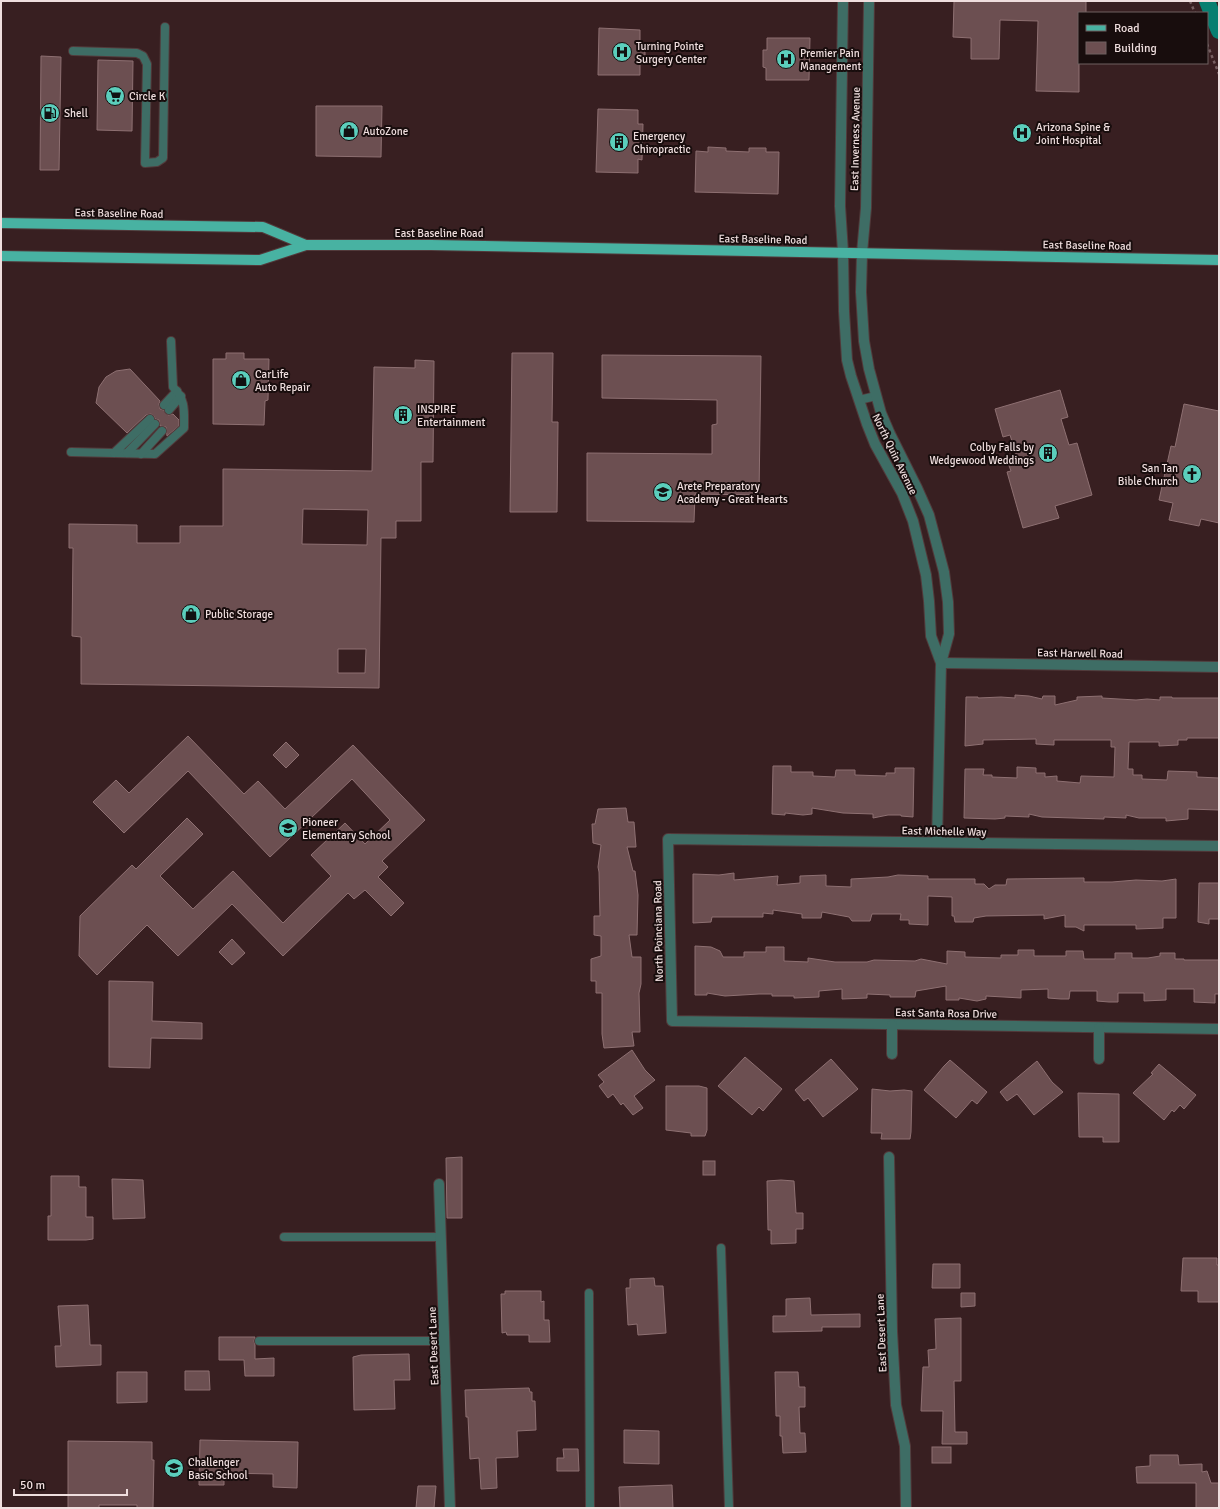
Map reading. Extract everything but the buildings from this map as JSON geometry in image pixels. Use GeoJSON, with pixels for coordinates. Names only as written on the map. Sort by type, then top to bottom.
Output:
{"type":"FeatureCollection","features":[{"type":"Feature","properties":{"kind":"main road","name":"East Baseline Road"},"geometry":{"type":"LineString","coordinates":[[1,224],[263,227],[306,245]]}},
{"type":"Feature","properties":{"kind":"main road","name":"East Baseline Road"},"geometry":{"type":"LineString","coordinates":[[1,256],[260,260],[306,245],[551,246],[1219,260]]}},
{"type":"Feature","properties":{"kind":"street","name":"East Inverness Avenue"},"geometry":{"type":"LineString","coordinates":[[843,1],[840,206],[843,252]]}},
{"type":"Feature","properties":{"kind":"street","name":"East Inverness Avenue"},"geometry":{"type":"LineString","coordinates":[[862,252],[866,208],[869,1]]}},
{"type":"Feature","properties":{"kind":"street","name":"North Quin Avenue"},"geometry":{"type":"LineString","coordinates":[[843,252],[847,360],[858,400],[875,444],[902,493],[913,521],[926,575],[931,636],[940,663]]}},
{"type":"Feature","properties":{"kind":"street","name":"North Quin Avenue"},"geometry":{"type":"LineString","coordinates":[[862,252],[862,308],[864,341],[869,369],[876,396],[890,434],[929,515],[944,572],[948,602],[949,634],[940,663],[937,842]]}},
{"type":"Feature","properties":{"kind":"street","name":"East Harwell Road"},"geometry":{"type":"LineString","coordinates":[[940,663],[1219,667]]}},
{"type":"Feature","properties":{"kind":"street","name":"East Michelle Way"},"geometry":{"type":"LineString","coordinates":[[668,840],[1219,846]]}},
{"type":"Feature","properties":{"kind":"street","name":"North Poinciana Road"},"geometry":{"type":"LineString","coordinates":[[668,840],[672,1021]]}},
{"type":"Feature","properties":{"kind":"street","name":"East Santa Rosa Drive"},"geometry":{"type":"LineString","coordinates":[[672,1021],[1219,1030]]}},
{"type":"Feature","properties":{"kind":"street"},"geometry":{"type":"LineString","coordinates":[[892,1025],[892,1054]]}},
{"type":"Feature","properties":{"kind":"street"},"geometry":{"type":"LineString","coordinates":[[1099,1028],[1099,1059]]}},
{"type":"Feature","properties":{"kind":"street","name":"East Desert Lane"},"geometry":{"type":"LineString","coordinates":[[889,1157],[892,1331],[896,1405],[905,1446],[906,1508]]}},
{"type":"Feature","properties":{"kind":"street","name":"East Desert Lane"},"geometry":{"type":"LineString","coordinates":[[440,1184],[450,1508]]}},
{"type":"Feature","properties":{"kind":"lane"},"geometry":{"type":"LineString","coordinates":[[73,51],[137,53],[143,56],[147,64],[145,163],[157,162],[163,158],[165,27]]}},
{"type":"Feature","properties":{"kind":"lane"},"geometry":{"type":"LineString","coordinates":[[71,452],[155,454],[184,428],[184,408],[179,394],[173,387],[171,341]]}},
{"type":"Feature","properties":{"kind":"lane"},"geometry":{"type":"LineString","coordinates":[[167,408],[179,394]]}},
{"type":"Feature","properties":{"kind":"lane"},"geometry":{"type":"LineString","coordinates":[[858,400],[876,396]]}},
{"type":"Feature","properties":{"kind":"lane"},"geometry":{"type":"LineString","coordinates":[[176,418],[184,408]]}},
{"type":"Feature","properties":{"kind":"lane"},"geometry":{"type":"LineString","coordinates":[[114,453],[153,422],[127,453]]}},
{"type":"Feature","properties":{"kind":"lane"},"geometry":{"type":"LineString","coordinates":[[141,454],[162,431]]}},
{"type":"Feature","properties":{"kind":"lane"},"geometry":{"type":"LineString","coordinates":[[284,1237],[441,1237]]}},
{"type":"Feature","properties":{"kind":"lane"},"geometry":{"type":"LineString","coordinates":[[721,1248],[729,1508]]}},
{"type":"Feature","properties":{"kind":"lane"},"geometry":{"type":"LineString","coordinates":[[589,1293],[590,1508]]}},
{"type":"Feature","properties":{"kind":"lane"},"geometry":{"type":"LineString","coordinates":[[259,1341],[444,1341]]}},
{"type":"Feature","properties":{"kind":"path"},"geometry":{"type":"LineString","coordinates":[[1190,1],[1195,12]]}},
{"type":"Feature","properties":{"kind":"path"},"geometry":{"type":"LineString","coordinates":[[1208,46],[1219,74]]}},
{"type":"Feature","properties":{"kind":"waterway"},"geometry":{"type":"LineString","coordinates":[[1207,1],[1219,31]]}},
{"type":"Feature","properties":{"kind":"place","name":"Turning Pointe Surgery Center"},"geometry":{"type":"Point","coordinates":[622,52]}},
{"type":"Feature","properties":{"kind":"place","name":"Premier Pain Management"},"geometry":{"type":"Point","coordinates":[786,59]}},
{"type":"Feature","properties":{"kind":"place","name":"Circle K"},"geometry":{"type":"Point","coordinates":[115,96]}},
{"type":"Feature","properties":{"kind":"place","name":"Shell"},"geometry":{"type":"Point","coordinates":[50,113]}},
{"type":"Feature","properties":{"kind":"place","name":"AutoZone"},"geometry":{"type":"Point","coordinates":[349,131]}},
{"type":"Feature","properties":{"kind":"place","name":"Arizona Spine & Joint Hospital"},"geometry":{"type":"Point","coordinates":[1022,133]}},
{"type":"Feature","properties":{"kind":"place","name":"Emergency Chiropractic"},"geometry":{"type":"Point","coordinates":[619,142]}},
{"type":"Feature","properties":{"kind":"place","name":"CarLife Auto Repair"},"geometry":{"type":"Point","coordinates":[241,380]}},
{"type":"Feature","properties":{"kind":"place","name":"INSPIRE Entertainment"},"geometry":{"type":"Point","coordinates":[403,415]}},
{"type":"Feature","properties":{"kind":"place","name":"Colby Falls by Wedgewood Weddings"},"geometry":{"type":"Point","coordinates":[1048,453]}},
{"type":"Feature","properties":{"kind":"place","name":"San Tan Bible Church"},"geometry":{"type":"Point","coordinates":[1192,474]}},
{"type":"Feature","properties":{"kind":"place","name":"Arete Preparatory Academy - Great Hearts"},"geometry":{"type":"Point","coordinates":[663,492]}},
{"type":"Feature","properties":{"kind":"place","name":"Public Storage"},"geometry":{"type":"Point","coordinates":[191,614]}},
{"type":"Feature","properties":{"kind":"place","name":"Pioneer Elementary School"},"geometry":{"type":"Point","coordinates":[288,828]}},
{"type":"Feature","properties":{"kind":"place","name":"Challenger Basic School"},"geometry":{"type":"Point","coordinates":[174,1468]}}]}
